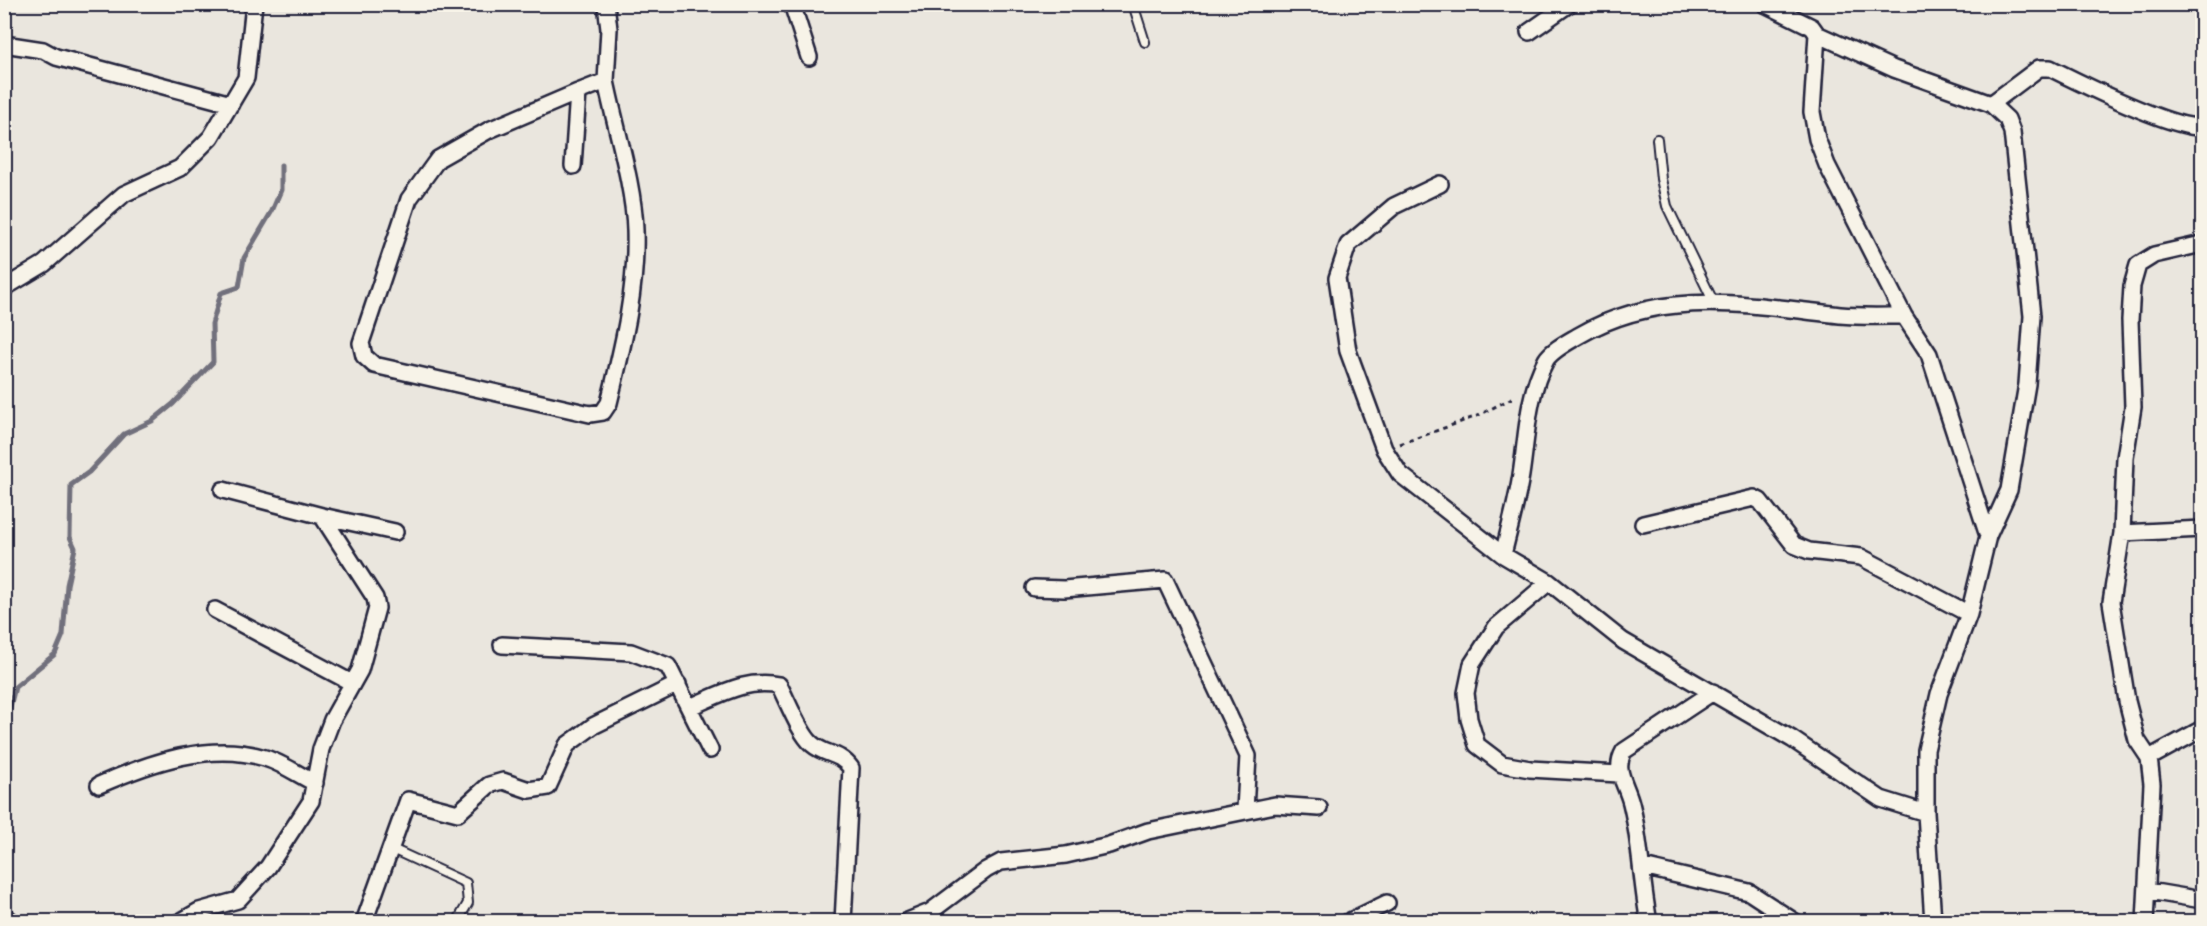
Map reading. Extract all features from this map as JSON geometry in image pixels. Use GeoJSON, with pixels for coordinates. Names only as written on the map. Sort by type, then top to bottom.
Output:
{"type":"FeatureCollection","features":[{"type":"Feature","properties":{"kind":"street"},"geometry":{"type":"LineString","coordinates":[[4,288],[44,264],[124,194],[180,168],[211,137],[246,78],[254,4]]}},
{"type":"Feature","properties":{"kind":"street"},"geometry":{"type":"LineString","coordinates":[[606,4],[609,29],[606,81],[635,228],[635,276],[631,314],[609,403],[603,411],[590,414],[374,365],[364,356],[361,343],[409,199],[438,159],[489,130],[606,81]]}},
{"type":"Feature","properties":{"kind":"street"},"geometry":{"type":"LineString","coordinates":[[792,4],[809,57]]}},
{"type":"Feature","properties":{"kind":"street"},"geometry":{"type":"LineString","coordinates":[[1529,32],[1569,4]]}},
{"type":"Feature","properties":{"kind":"street"},"geometry":{"type":"LineString","coordinates":[[1765,4],[1812,27],[1817,34],[1894,69],[1991,104],[2007,120],[2012,132],[2032,316],[2027,384],[2009,490],[1988,536],[1969,614],[1939,694],[1926,750],[1926,813],[1933,921]]}},
{"type":"Feature","properties":{"kind":"street"},"geometry":{"type":"LineString","coordinates":[[1817,34],[1812,112],[1817,139],[1827,165],[1904,316],[1929,354],[1988,536]]}},
{"type":"Feature","properties":{"kind":"street"},"geometry":{"type":"LineString","coordinates":[[4,44],[43,50],[56,57],[231,104]]}},
{"type":"Feature","properties":{"kind":"street"},"geometry":{"type":"LineString","coordinates":[[1991,104],[2039,68],[2050,68],[2158,116],[2193,128],[2202,128]]}},
{"type":"Feature","properties":{"kind":"street"},"geometry":{"type":"LineString","coordinates":[[573,166],[578,92]]}},
{"type":"Feature","properties":{"kind":"street"},"geometry":{"type":"LineString","coordinates":[[1440,184],[1394,206],[1348,245],[1337,278],[1348,351],[1384,449],[1400,474],[1503,555],[1549,582],[1623,641],[1792,739],[1881,800],[1926,813]]}},
{"type":"Feature","properties":{"kind":"street"},"geometry":{"type":"LineString","coordinates":[[2145,921],[2149,891],[2152,784],[2149,758],[2137,740],[2127,700],[2111,602],[2122,533],[2125,458],[2133,406],[2130,359],[2132,286],[2138,265],[2154,255],[2202,244]]}},
{"type":"Feature","properties":{"kind":"street"},"geometry":{"type":"LineString","coordinates":[[1503,555],[1521,478],[1533,388],[1547,358],[1602,322],[1668,306],[1713,301],[1770,305],[1843,315],[1904,316]]}},
{"type":"Feature","properties":{"kind":"street"},"geometry":{"type":"LineString","coordinates":[[224,490],[322,516],[395,532]]}},
{"type":"Feature","properties":{"kind":"street"},"geometry":{"type":"LineString","coordinates":[[1643,524],[1754,498],[1760,501],[1794,545],[1809,551],[1861,557],[1969,614]]}},
{"type":"Feature","properties":{"kind":"street"},"geometry":{"type":"LineString","coordinates":[[180,921],[199,911],[238,900],[268,867],[311,801],[321,749],[328,730],[360,670],[377,608],[375,598],[322,516]]}},
{"type":"Feature","properties":{"kind":"street"},"geometry":{"type":"LineString","coordinates":[[2122,533],[2202,529]]}},
{"type":"Feature","properties":{"kind":"street"},"geometry":{"type":"LineString","coordinates":[[1034,588],[1064,589],[1165,580],[1248,756],[1245,810]]}},
{"type":"Feature","properties":{"kind":"street"},"geometry":{"type":"LineString","coordinates":[[1549,582],[1496,627],[1472,664],[1466,693],[1469,719],[1477,746],[1502,764],[1530,769],[1619,774]]}},
{"type":"Feature","properties":{"kind":"street"},"geometry":{"type":"LineString","coordinates":[[215,610],[352,683]]}},
{"type":"Feature","properties":{"kind":"street"},"geometry":{"type":"LineString","coordinates":[[501,645],[631,652],[668,666],[710,750]]}},
{"type":"Feature","properties":{"kind":"street"},"geometry":{"type":"LineString","coordinates":[[690,707],[750,683],[763,682],[779,685],[809,742],[822,751],[837,754],[851,768],[843,921]]}},
{"type":"Feature","properties":{"kind":"street"},"geometry":{"type":"LineString","coordinates":[[364,921],[408,800],[458,813],[489,785],[503,781],[529,790],[548,787],[567,745],[593,726],[678,684]]}},
{"type":"Feature","properties":{"kind":"street"},"geometry":{"type":"LineString","coordinates":[[1649,921],[1643,867],[1631,801],[1619,774],[1618,760],[1624,751],[1713,692]]}},
{"type":"Feature","properties":{"kind":"street"},"geometry":{"type":"LineString","coordinates":[[2149,758],[2202,729]]}},
{"type":"Feature","properties":{"kind":"street"},"geometry":{"type":"LineString","coordinates":[[99,785],[146,765],[206,753],[240,753],[266,758],[315,783]]}},
{"type":"Feature","properties":{"kind":"street"},"geometry":{"type":"LineString","coordinates":[[905,921],[930,912],[986,870],[1001,862],[1066,855],[1109,845],[1148,831],[1245,810],[1275,805],[1319,808]]}},
{"type":"Feature","properties":{"kind":"street"},"geometry":{"type":"LineString","coordinates":[[1643,867],[1749,891],[1795,921]]}},
{"type":"Feature","properties":{"kind":"street"},"geometry":{"type":"LineString","coordinates":[[2149,891],[2202,900]]}},
{"type":"Feature","properties":{"kind":"street"},"geometry":{"type":"LineString","coordinates":[[1348,921],[1388,903]]}},
{"type":"Feature","properties":{"kind":"lane"},"geometry":{"type":"LineString","coordinates":[[1133,4],[1145,42]]}},
{"type":"Feature","properties":{"kind":"lane"},"geometry":{"type":"LineString","coordinates":[[1658,139],[1661,180],[1667,206],[1713,301]]}},
{"type":"Feature","properties":{"kind":"lane"},"geometry":{"type":"LineString","coordinates":[[390,848],[466,883],[468,903],[457,921]]}},
{"type":"Feature","properties":{"kind":"path"},"geometry":{"type":"LineString","coordinates":[[1384,449],[1477,416],[1533,388]]}},
{"type":"Feature","properties":{"kind":"waterway"},"geometry":{"type":"LineString","coordinates":[[4,731],[15,687],[55,654],[63,635],[67,585],[75,548],[70,537],[71,485],[89,472],[124,434],[152,421],[173,404],[213,362],[212,324],[221,293],[239,287],[244,258],[272,211],[281,190],[281,165]]}}]}
